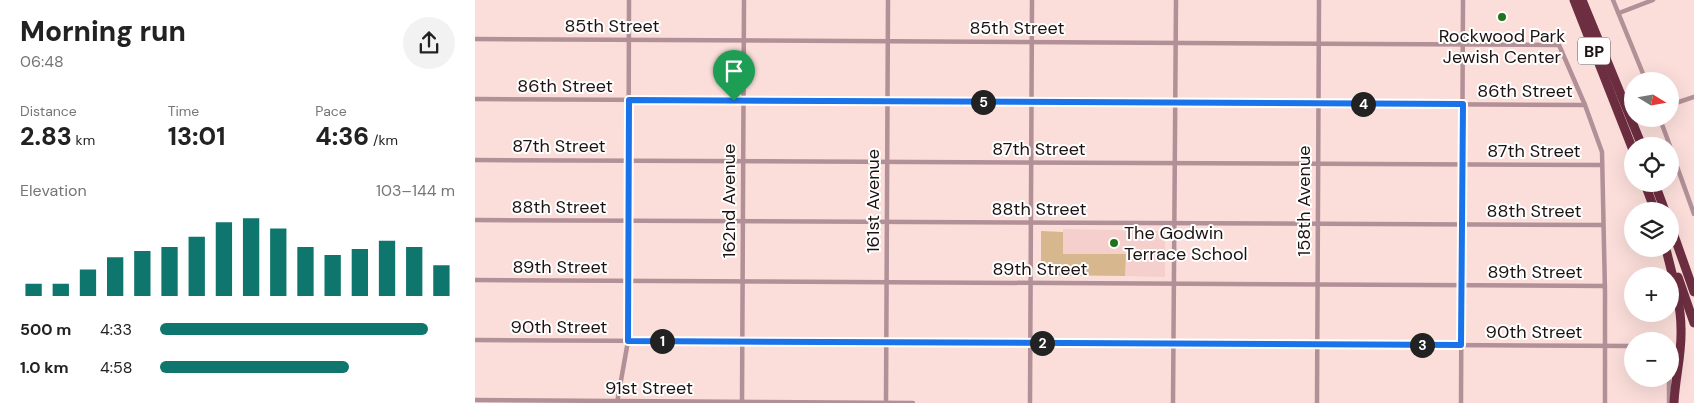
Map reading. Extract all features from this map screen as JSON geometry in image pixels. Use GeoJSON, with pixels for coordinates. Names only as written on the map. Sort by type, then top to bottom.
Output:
{"type":"FeatureCollection","features":[{"type":"Feature","properties":{"kind":"highway","name":"BP"},"geometry":{"type":"LineString","coordinates":[[1574,0],[1628,137]]}},
{"type":"Feature","properties":{"kind":"highway","name":"BP"},"geometry":{"type":"LineString","coordinates":[[1583,0],[1638,137]]}},
{"type":"Feature","properties":{"kind":"highway"},"geometry":{"type":"LineString","coordinates":[[1680,250],[1694,279]]}},
{"type":"Feature","properties":{"kind":"highway"},"geometry":{"type":"LineString","coordinates":[[1680,250],[1694,292]]}},
{"type":"Feature","properties":{"kind":"highway"},"geometry":{"type":"LineString","coordinates":[[1669,257],[1678,297],[1681,324],[1681,341],[1674,403]]}},
{"type":"Feature","properties":{"kind":"highway"},"geometry":{"type":"LineString","coordinates":[[1670,257],[1694,323]]}},
{"type":"Feature","properties":{"kind":"street"},"geometry":{"type":"LineString","coordinates":[[617,402],[628,341],[629,0]]}},
{"type":"Feature","properties":{"kind":"street","name":"162nd Avenue"},"geometry":{"type":"LineString","coordinates":[[742,402],[745,0]]}},
{"type":"Feature","properties":{"kind":"street","name":"161st Avenue"},"geometry":{"type":"LineString","coordinates":[[886,403],[888,0]]}},
{"type":"Feature","properties":{"kind":"street"},"geometry":{"type":"LineString","coordinates":[[1030,403],[1032,0]]}},
{"type":"Feature","properties":{"kind":"street"},"geometry":{"type":"LineString","coordinates":[[1173,403],[1175,0]]}},
{"type":"Feature","properties":{"kind":"street","name":"158th Avenue"},"geometry":{"type":"LineString","coordinates":[[1317,403],[1319,0]]}},
{"type":"Feature","properties":{"kind":"street"},"geometry":{"type":"LineString","coordinates":[[1461,403],[1463,0]]}},
{"type":"Feature","properties":{"kind":"street"},"geometry":{"type":"LineString","coordinates":[[1613,0],[1642,72]]}},
{"type":"Feature","properties":{"kind":"street"},"geometry":{"type":"LineString","coordinates":[[1619,13],[1653,0]]}},
{"type":"Feature","properties":{"kind":"street","name":"85th Street"},"geometry":{"type":"LineString","coordinates":[[475,39],[1559,44],[1585,105]]}},
{"type":"Feature","properties":{"kind":"street"},"geometry":{"type":"LineString","coordinates":[[1679,102],[1694,97]]}},
{"type":"Feature","properties":{"kind":"street","name":"86th Street"},"geometry":{"type":"LineString","coordinates":[[475,99],[1585,105]]}},
{"type":"Feature","properties":{"kind":"street"},"geometry":{"type":"LineString","coordinates":[[1585,105],[1601,147],[1605,286],[1605,403]]}},
{"type":"Feature","properties":{"kind":"street","name":"87th Street"},"geometry":{"type":"LineString","coordinates":[[475,160],[1602,165]]}},
{"type":"Feature","properties":{"kind":"street"},"geometry":{"type":"LineString","coordinates":[[1679,172],[1694,214]]}},
{"type":"Feature","properties":{"kind":"street","name":"88th Street"},"geometry":{"type":"LineString","coordinates":[[475,220],[1602,225]]}},
{"type":"Feature","properties":{"kind":"street","name":"89th Street"},"geometry":{"type":"LineString","coordinates":[[475,280],[1605,286]]}},
{"type":"Feature","properties":{"kind":"street","name":"90th Street"},"geometry":{"type":"LineString","coordinates":[[475,340],[1624,346]]}},
{"type":"Feature","properties":{"kind":"street"},"geometry":{"type":"LineString","coordinates":[[1669,387],[1669,403]]}},
{"type":"Feature","properties":{"kind":"street","name":"91st Street"},"geometry":{"type":"LineString","coordinates":[[475,400],[913,403]]}},
{"type":"Feature","properties":{"kind":"shaded area","name":"The Godwin Terrace School"},"geometry":{"type":"Polygon","coordinates":[[[1063,229],[1165,231],[1165,277],[1125,276],[1126,254],[1063,254],[1063,229]]]}},
{"type":"Feature","properties":{"kind":"shaded area"},"geometry":{"type":"Polygon","coordinates":[[[1041,231],[1063,232],[1063,254],[1126,254],[1125,276],[1041,275],[1041,231]]]}},
{"type":"Feature","properties":{"kind":"place","name":"Rockwood Park Jewish Center"},"geometry":{"type":"Point","coordinates":[1502,17]}},
{"type":"Feature","properties":{"kind":"place","name":"The Godwin Terrace School"},"geometry":{"type":"Point","coordinates":[1114,243]}},
{"type":"Feature","properties":{"kind":"route"},"geometry":{"type":"LineString","coordinates":[[629,100],[734,101],[1463,104],[1461,345],[628,341],[629,100]]}}]}
